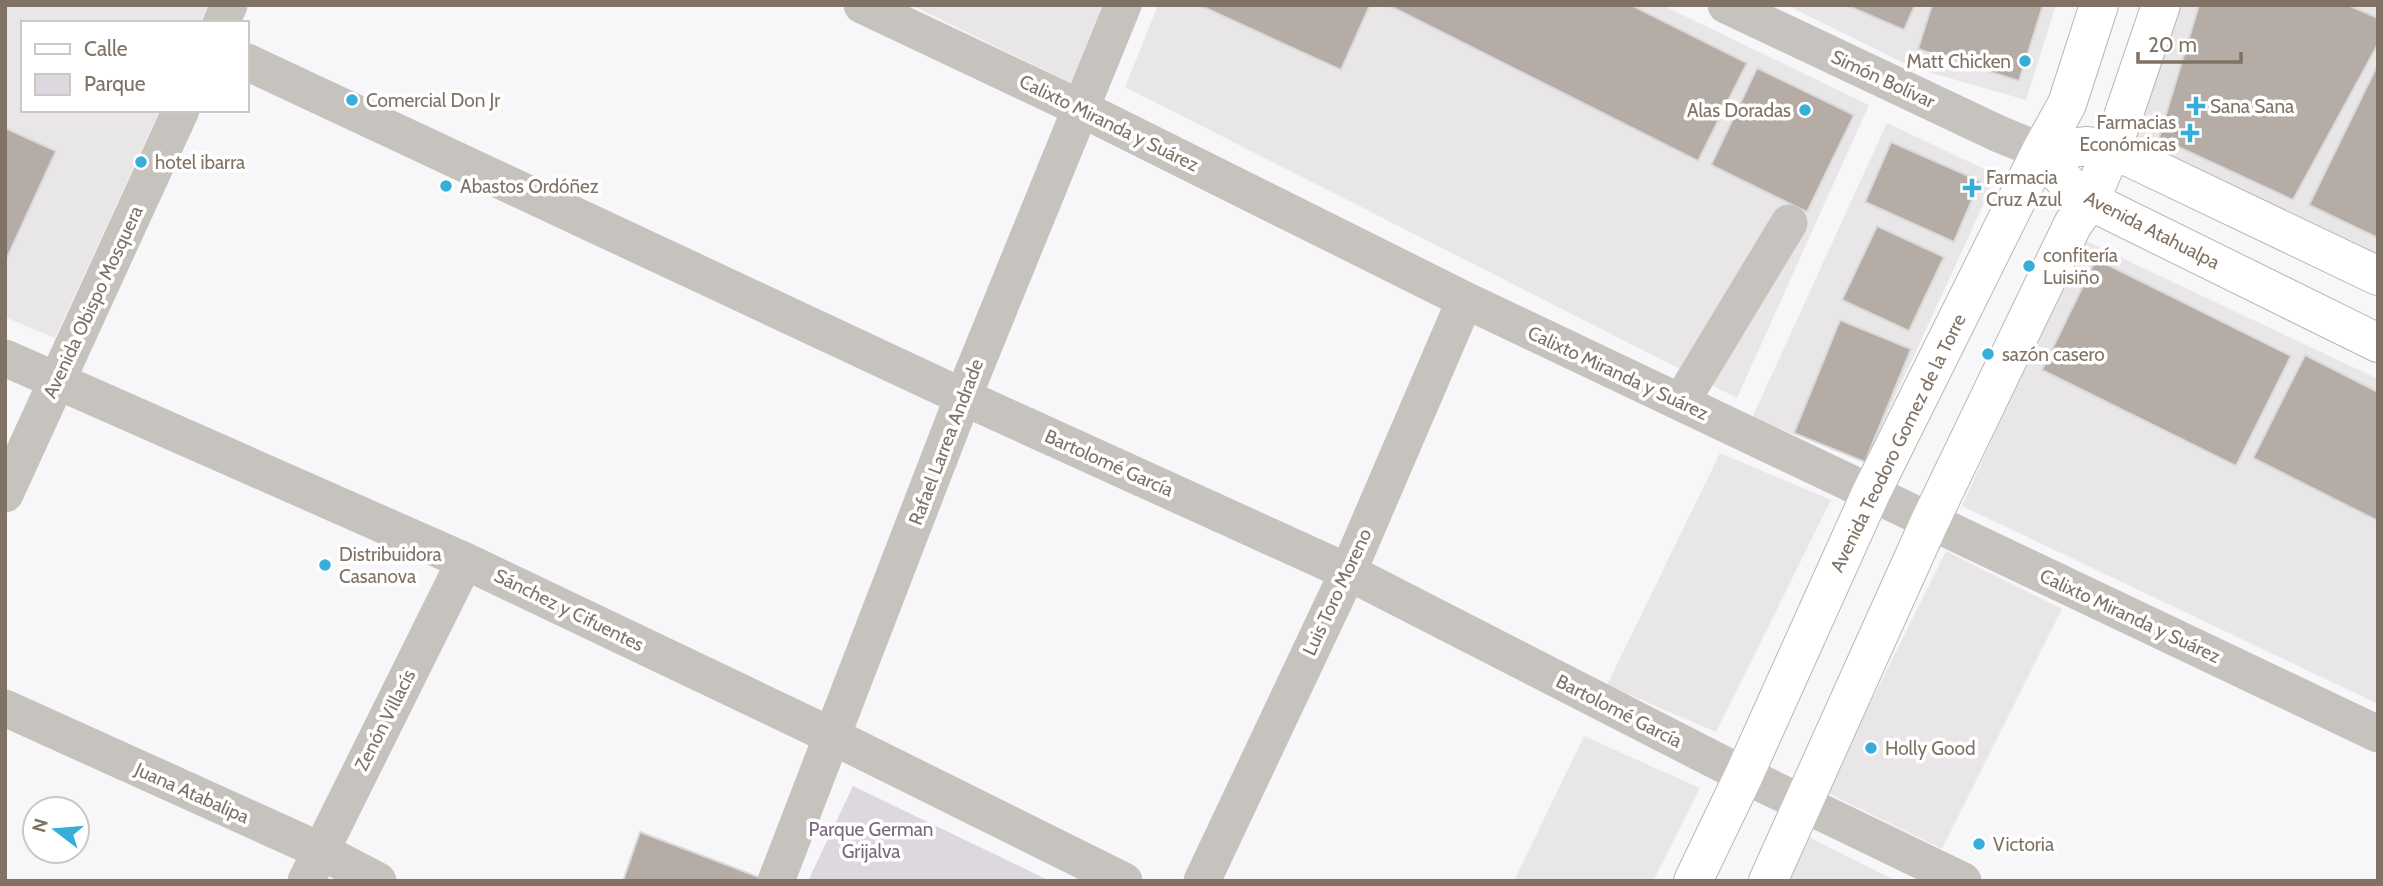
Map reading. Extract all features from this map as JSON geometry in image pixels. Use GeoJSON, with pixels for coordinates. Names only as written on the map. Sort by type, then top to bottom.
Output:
{"type":"FeatureCollection","features":[{"type":"Feature","properties":{"kind":"main road","name":"Avenida Teodoro Gomez de la Torre"},"geometry":{"type":"LineString","coordinates":[[1693,881],[1744,775],[1871,493],[2067,104],[2099,5]]}},
{"type":"Feature","properties":{"kind":"main road"},"geometry":{"type":"LineString","coordinates":[[1768,881],[1930,521],[2073,224],[2090,201],[2112,149],[2161,5]]}},
{"type":"Feature","properties":{"kind":"main road"},"geometry":{"type":"LineString","coordinates":[[2041,151],[2088,146],[2112,149],[2378,276]]}},
{"type":"Feature","properties":{"kind":"main road","name":"Avenida Atahualpa"},"geometry":{"type":"LineString","coordinates":[[2041,151],[2070,187],[2090,201],[2378,343]]}},
{"type":"Feature","properties":{"kind":"street"},"geometry":{"type":"LineString","coordinates":[[222,21],[229,5]]}},
{"type":"Feature","properties":{"kind":"street","name":"Calixto Miranda y Suárez"},"geometry":{"type":"LineString","coordinates":[[862,5],[1082,109],[1465,300],[2378,734]]}},
{"type":"Feature","properties":{"kind":"street","name":"Rafael Larrea Andrade"},"geometry":{"type":"LineString","coordinates":[[776,881],[962,397],[1123,5]]}},
{"type":"Feature","properties":{"kind":"street","name":"Simón Bolívar"},"geometry":{"type":"LineString","coordinates":[[1726,5],[1999,134],[2041,151]]}},
{"type":"Feature","properties":{"kind":"street","name":"Bartolomé García"},"geometry":{"type":"LineString","coordinates":[[248,62],[962,397],[1348,572],[1744,775],[1963,881]]}},
{"type":"Feature","properties":{"kind":"street","name":"Avenida Obispo Mosquera"},"geometry":{"type":"LineString","coordinates":[[5,494],[180,112]]}},
{"type":"Feature","properties":{"kind":"street"},"geometry":{"type":"LineString","coordinates":[[1681,402],[1789,223]]}},
{"type":"Feature","properties":{"kind":"street","name":"Luis Toro Moreno"},"geometry":{"type":"LineString","coordinates":[[1202,881],[1348,572],[1465,300]]}},
{"type":"Feature","properties":{"kind":"street","name":"Sánchez y Cifuentes"},"geometry":{"type":"LineString","coordinates":[[5,358],[466,561],[832,736],[1124,881]]}},
{"type":"Feature","properties":{"kind":"street","name":"Zenón Villacís"},"geometry":{"type":"LineString","coordinates":[[312,865],[466,561]]}},
{"type":"Feature","properties":{"kind":"street","name":"Juana Atabalipa"},"geometry":{"type":"LineString","coordinates":[[5,708],[312,865],[378,881]]}},
{"type":"Feature","properties":{"kind":"shaded area"},"geometry":{"type":"Polygon","coordinates":[[[5,5],[208,5],[201,21],[21,21],[21,112],[159,112],[55,338],[5,317],[5,5]]]}},
{"type":"Feature","properties":{"kind":"shaded area"},"geometry":{"type":"Polygon","coordinates":[[[911,5],[1111,5],[1079,87],[911,5]]]}},
{"type":"Feature","properties":{"kind":"shaded area"},"geometry":{"type":"Polygon","coordinates":[[[1158,5],[1662,5],[1869,105],[1737,398],[1125,87],[1158,5]]]}},
{"type":"Feature","properties":{"kind":"shaded area"},"geometry":{"type":"Polygon","coordinates":[[[1786,5],[2056,5],[2026,100],[1914,68],[1786,5]]]}},
{"type":"Feature","properties":{"kind":"shaded area"},"geometry":{"type":"Polygon","coordinates":[[[2178,5],[2378,5],[2378,258],[2131,143],[2178,5]]]}},
{"type":"Feature","properties":{"kind":"shaded area"},"geometry":{"type":"Polygon","coordinates":[[[1887,123],[1997,175],[1865,462],[1752,418],[1887,123]]]}},
{"type":"Feature","properties":{"kind":"shaded area"},"geometry":{"type":"Polygon","coordinates":[[[2082,239],[2378,379],[2378,704],[1962,506],[2082,239]]]}},
{"type":"Feature","properties":{"kind":"shaded area"},"geometry":{"type":"Polygon","coordinates":[[[1720,453],[1831,500],[1716,732],[1607,685],[1720,453]]]}},
{"type":"Feature","properties":{"kind":"shaded area"},"geometry":{"type":"Polygon","coordinates":[[[1946,551],[2062,609],[1942,849],[1826,792],[1946,551]]]}},
{"type":"Feature","properties":{"kind":"shaded area"},"geometry":{"type":"Polygon","coordinates":[[[1584,736],[1700,788],[1653,881],[1514,881],[1584,736]]]}},
{"type":"Feature","properties":{"kind":"shaded area"},"geometry":{"type":"Polygon","coordinates":[[[1801,833],[1897,881],[1777,881],[1801,833]]]}},
{"type":"Feature","properties":{"kind":"green space","name":"Parque German Grijalva"},"geometry":{"type":"Polygon","coordinates":[[[853,786],[1050,881],[808,881],[853,786]]]}},
{"type":"Feature","properties":{"kind":"building"},"geometry":{"type":"Polygon","coordinates":[[[1199,5],[1370,5],[1341,70],[1199,5]]]}},
{"type":"Feature","properties":{"kind":"building"},"geometry":{"type":"Polygon","coordinates":[[[1388,5],[1631,5],[1747,63],[1698,161],[1388,5]]]}},
{"type":"Feature","properties":{"kind":"building"},"geometry":{"type":"Polygon","coordinates":[[[1846,5],[1915,5],[1904,30],[1846,5]]]}},
{"type":"Feature","properties":{"kind":"building"},"geometry":{"type":"Polygon","coordinates":[[[1932,5],[2043,5],[2019,81],[1918,49],[1932,5]]]}},
{"type":"Feature","properties":{"kind":"building"},"geometry":{"type":"Polygon","coordinates":[[[2199,5],[2348,5],[2378,18],[2378,44],[2293,200],[2159,138],[2199,5]]]}},
{"type":"Feature","properties":{"kind":"building"},"geometry":{"type":"Polygon","coordinates":[[[2378,64],[2378,238],[2309,205],[2378,64]]]}},
{"type":"Feature","properties":{"kind":"building"},"geometry":{"type":"Polygon","coordinates":[[[1757,68],[1854,115],[1807,212],[1711,165],[1757,68]]]}},
{"type":"Feature","properties":{"kind":"building"},"geometry":{"type":"Polygon","coordinates":[[[5,128],[56,151],[5,262],[5,128]]]}},
{"type":"Feature","properties":{"kind":"building"},"geometry":{"type":"Polygon","coordinates":[[[1891,142],[1980,181],[1954,242],[1865,202],[1891,142]]]}},
{"type":"Feature","properties":{"kind":"building"},"geometry":{"type":"Polygon","coordinates":[[[1877,226],[1944,257],[1909,331],[1842,300],[1877,226]]]}},
{"type":"Feature","properties":{"kind":"building"},"geometry":{"type":"Polygon","coordinates":[[[2096,259],[2291,356],[2236,466],[2042,370],[2096,259]]]}},
{"type":"Feature","properties":{"kind":"building"},"geometry":{"type":"Polygon","coordinates":[[[1840,320],[1911,349],[1865,462],[1794,433],[1840,320]]]}},
{"type":"Feature","properties":{"kind":"building"},"geometry":{"type":"Polygon","coordinates":[[[2305,355],[2378,392],[2378,521],[2253,458],[2305,355]]]}},
{"type":"Feature","properties":{"kind":"building"},"geometry":{"type":"Polygon","coordinates":[[[640,832],[769,881],[623,881],[640,832]]]}},
{"type":"Feature","properties":{"kind":"place","name":"Matt Chicken"},"geometry":{"type":"Point","coordinates":[2025,61]}},
{"type":"Feature","properties":{"kind":"place","name":"Comercial Don Jr"},"geometry":{"type":"Point","coordinates":[352,100]}},
{"type":"Feature","properties":{"kind":"place","name":"Sana Sana"},"geometry":{"type":"Point","coordinates":[2196,106]}},
{"type":"Feature","properties":{"kind":"place","name":"Alas Doradas"},"geometry":{"type":"Point","coordinates":[1805,110]}},
{"type":"Feature","properties":{"kind":"place","name":"Farmacias Económicas"},"geometry":{"type":"Point","coordinates":[2190,133]}},
{"type":"Feature","properties":{"kind":"place","name":"hotel ibarra"},"geometry":{"type":"Point","coordinates":[141,162]}},
{"type":"Feature","properties":{"kind":"place","name":"Abastos Ordóñez"},"geometry":{"type":"Point","coordinates":[446,186]}},
{"type":"Feature","properties":{"kind":"place","name":"Farmacia Cruz Azul"},"geometry":{"type":"Point","coordinates":[1972,188]}},
{"type":"Feature","properties":{"kind":"place","name":"confitería Luisiño"},"geometry":{"type":"Point","coordinates":[2029,266]}},
{"type":"Feature","properties":{"kind":"place","name":"sazón casero"},"geometry":{"type":"Point","coordinates":[1988,354]}},
{"type":"Feature","properties":{"kind":"place","name":"Distribuidora Casanova"},"geometry":{"type":"Point","coordinates":[325,565]}},
{"type":"Feature","properties":{"kind":"place","name":"Holly Good"},"geometry":{"type":"Point","coordinates":[1871,748]}},
{"type":"Feature","properties":{"kind":"place","name":"Victoria"},"geometry":{"type":"Point","coordinates":[1979,844]}}]}
